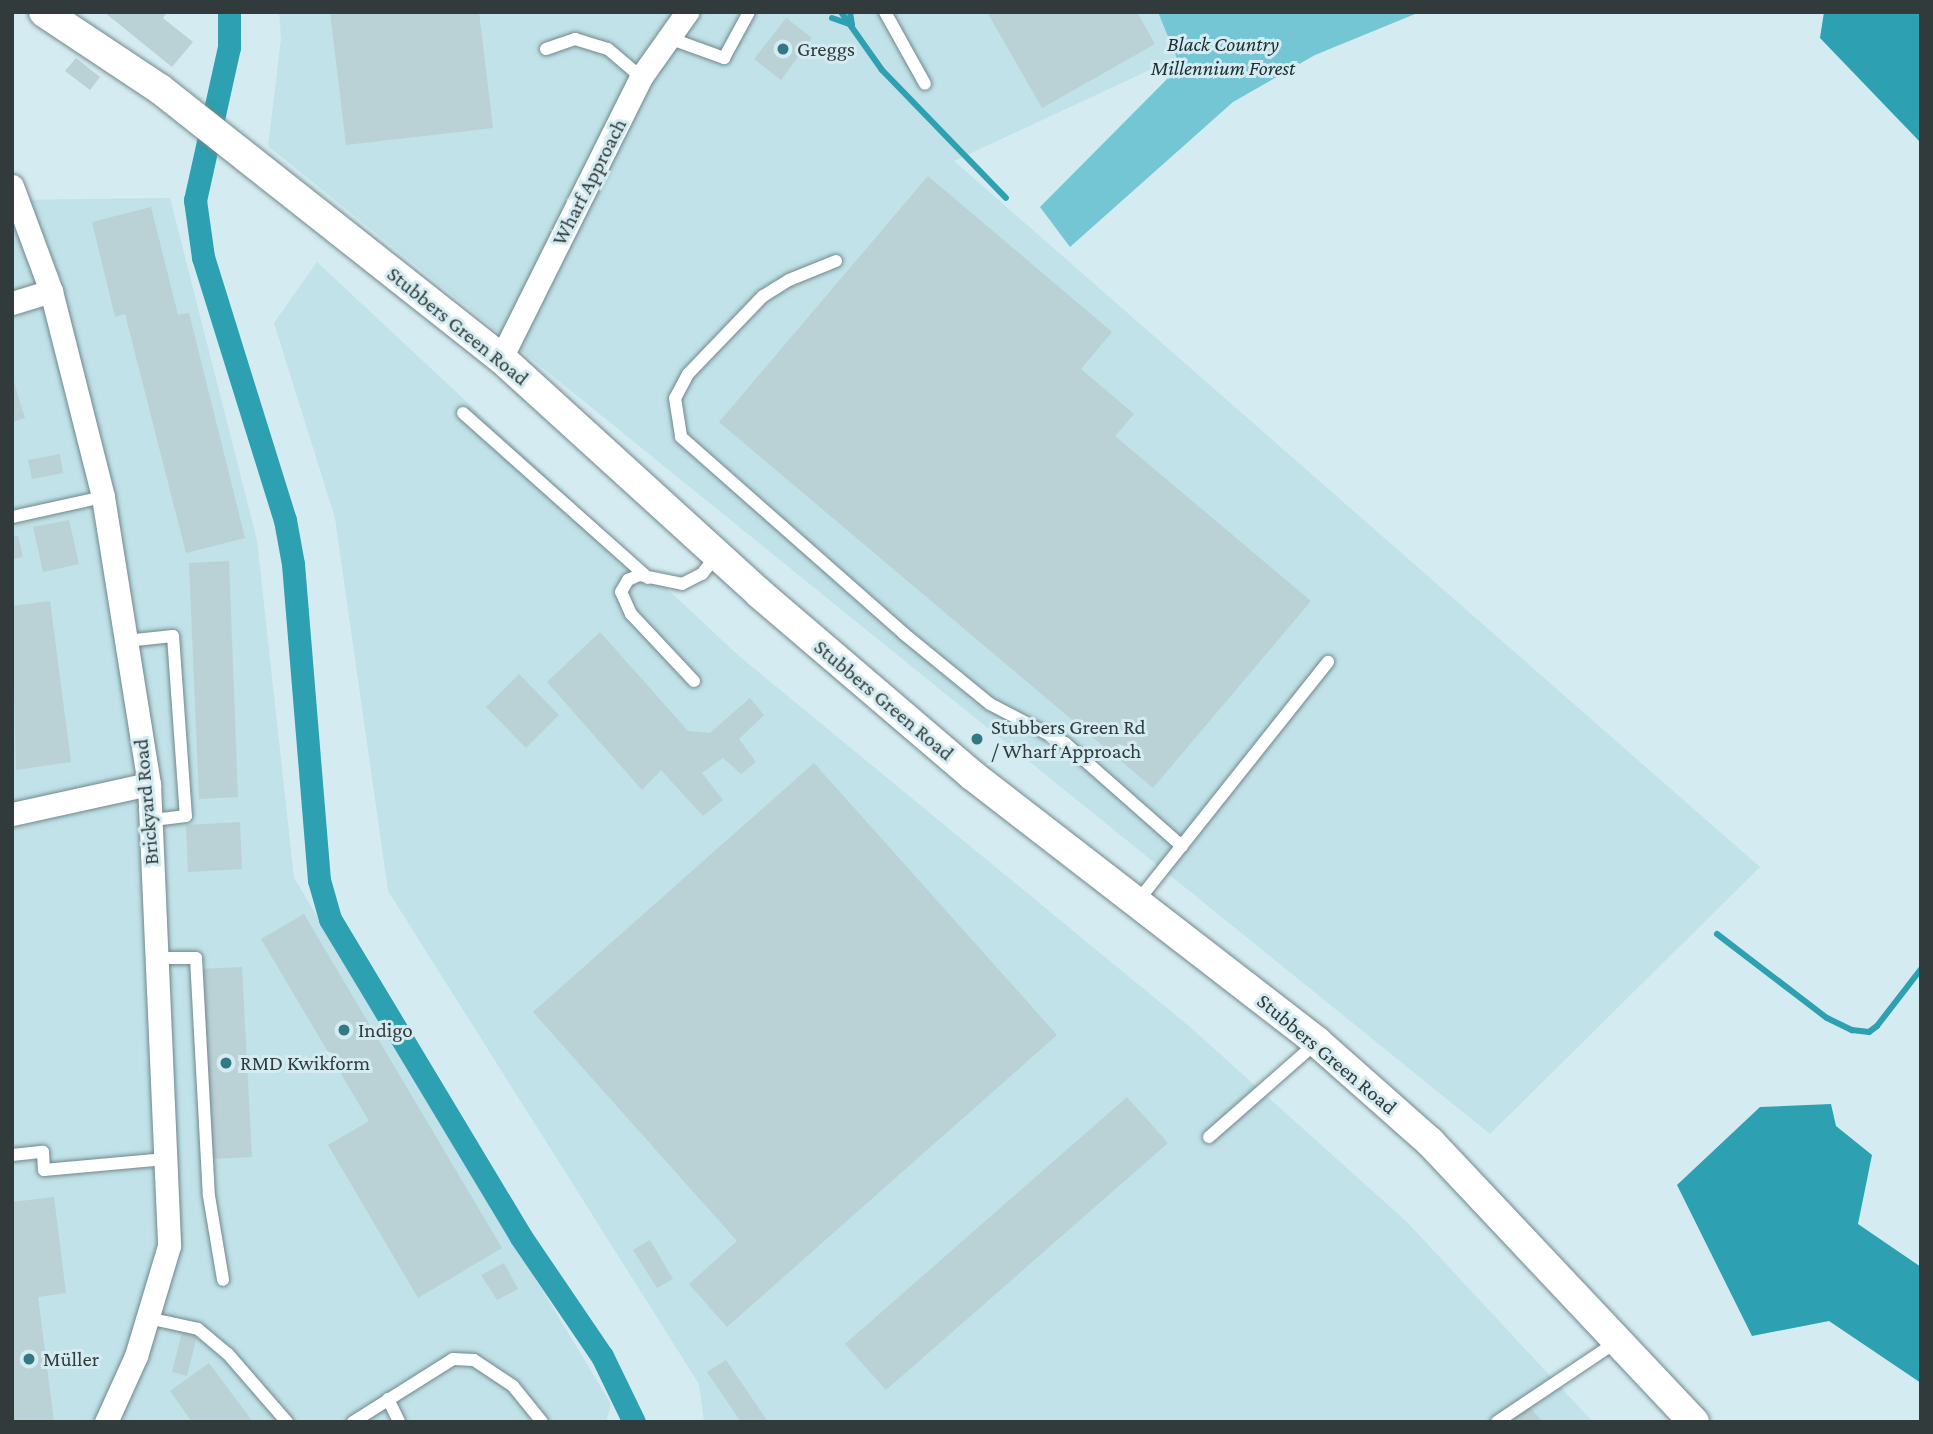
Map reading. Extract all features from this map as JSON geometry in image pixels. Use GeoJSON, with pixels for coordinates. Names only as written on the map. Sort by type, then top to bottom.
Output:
{"type":"FeatureCollection","features":[{"type":"Feature","properties":{"kind":"street","name":"Stubbers Green Road"},"geometry":{"type":"LineString","coordinates":[[44,12],[160,89],[501,358],[717,555],[972,775],[1318,1042],[1430,1142],[1694,1422]]}},
{"type":"Feature","properties":{"kind":"street","name":"Wharf Approach"},"geometry":{"type":"LineString","coordinates":[[501,358],[642,77],[687,12]]}},
{"type":"Feature","properties":{"kind":"street","name":"Brickyard Road"},"geometry":{"type":"LineString","coordinates":[[12,186],[51,292],[103,497],[149,784],[169,1246],[148,1318],[106,1422]]}},
{"type":"Feature","properties":{"kind":"street"},"geometry":{"type":"LineString","coordinates":[[12,303],[51,292]]}},
{"type":"Feature","properties":{"kind":"street"},"geometry":{"type":"LineString","coordinates":[[12,814],[149,784]]}},
{"type":"Feature","properties":{"kind":"lane"},"geometry":{"type":"LineString","coordinates":[[668,38],[724,58],[750,12]]}},
{"type":"Feature","properties":{"kind":"lane"},"geometry":{"type":"LineString","coordinates":[[886,12],[925,84]]}},
{"type":"Feature","properties":{"kind":"lane"},"geometry":{"type":"LineString","coordinates":[[546,49],[575,38],[608,49],[642,77]]}},
{"type":"Feature","properties":{"kind":"lane"},"geometry":{"type":"LineString","coordinates":[[836,261],[816,267],[763,296],[688,374],[675,398],[681,437],[903,633],[989,704],[1065,743],[1182,846]]}},
{"type":"Feature","properties":{"kind":"lane"},"geometry":{"type":"LineString","coordinates":[[463,413],[648,578]]}},
{"type":"Feature","properties":{"kind":"lane"},"geometry":{"type":"LineString","coordinates":[[12,517],[103,497]]}},
{"type":"Feature","properties":{"kind":"lane"},"geometry":{"type":"LineString","coordinates":[[694,681],[626,607],[621,592],[633,577],[682,584],[702,573],[717,555]]}},
{"type":"Feature","properties":{"kind":"lane"},"geometry":{"type":"LineString","coordinates":[[126,641],[173,636],[186,816],[151,820]]}},
{"type":"Feature","properties":{"kind":"lane"},"geometry":{"type":"LineString","coordinates":[[1137,902],[1328,662]]}},
{"type":"Feature","properties":{"kind":"lane"},"geometry":{"type":"LineString","coordinates":[[156,958],[196,958],[209,1196],[223,1280]]}},
{"type":"Feature","properties":{"kind":"lane"},"geometry":{"type":"LineString","coordinates":[[1209,1137],[1318,1042]]}},
{"type":"Feature","properties":{"kind":"lane"},"geometry":{"type":"LineString","coordinates":[[12,1155],[43,1152],[44,1170],[166,1159]]}},
{"type":"Feature","properties":{"kind":"lane"},"geometry":{"type":"LineString","coordinates":[[148,1318],[198,1329],[228,1354],[287,1422]]}},
{"type":"Feature","properties":{"kind":"lane"},"geometry":{"type":"LineString","coordinates":[[1497,1422],[1619,1340]]}},
{"type":"Feature","properties":{"kind":"lane"},"geometry":{"type":"LineString","coordinates":[[353,1422],[453,1359],[474,1360],[513,1386],[542,1422]]}},
{"type":"Feature","properties":{"kind":"lane"},"geometry":{"type":"LineString","coordinates":[[388,1399],[400,1422]]}},
{"type":"Feature","properties":{"kind":"shaded area"},"geometry":{"type":"Polygon","coordinates":[[[279,12],[1274,12],[954,161],[1760,867],[1490,1134],[268,146],[281,39],[279,12]]]}},
{"type":"Feature","properties":{"kind":"shaded area"},"geometry":{"type":"Polygon","coordinates":[[[1824,12],[1921,12],[1921,143],[1820,38],[1824,12]]]}},
{"type":"Feature","properties":{"kind":"shaded area"},"geometry":{"type":"Polygon","coordinates":[[[170,198],[257,540],[294,878],[611,1404],[606,1422],[12,1422],[12,200],[170,198]]]}},
{"type":"Feature","properties":{"kind":"shaded area"},"geometry":{"type":"Polygon","coordinates":[[[317,262],[739,656],[1190,1027],[1407,1222],[1593,1422],[704,1422],[699,1384],[388,891],[335,518],[274,323],[317,262]]]}},
{"type":"Feature","properties":{"kind":"shaded area"},"geometry":{"type":"Polygon","coordinates":[[[1831,1104],[1836,1126],[1872,1155],[1858,1224],[1921,1267],[1921,1383],[1829,1321],[1752,1336],[1677,1185],[1760,1107],[1831,1104]]]}},
{"type":"Feature","properties":{"kind":"green space","name":"Black Country Millennium Forest"},"geometry":{"type":"Polygon","coordinates":[[[1158,12],[1420,12],[1315,55],[1233,102],[1070,247],[1040,207],[1180,66],[1158,12]]]}},
{"type":"Feature","properties":{"kind":"building"},"geometry":{"type":"Polygon","coordinates":[[[104,12],[167,12],[163,18],[193,42],[172,67],[104,12]]]}},
{"type":"Feature","properties":{"kind":"building"},"geometry":{"type":"Polygon","coordinates":[[[330,12],[479,12],[493,128],[346,145],[330,12]]]}},
{"type":"Feature","properties":{"kind":"building"},"geometry":{"type":"Polygon","coordinates":[[[987,12],[1137,12],[1155,44],[1042,108],[987,12]]]}},
{"type":"Feature","properties":{"kind":"building","name":"Greggs"},"geometry":{"type":"Polygon","coordinates":[[[786,18],[812,38],[781,80],[754,59],[786,18]]]}},
{"type":"Feature","properties":{"kind":"building"},"geometry":{"type":"Polygon","coordinates":[[[76,58],[100,77],[90,90],[65,71],[76,58]]]}},
{"type":"Feature","properties":{"kind":"building"},"geometry":{"type":"Polygon","coordinates":[[[928,176],[1112,332],[1081,369],[1134,414],[1115,436],[1311,601],[1153,788],[719,422],[928,176]]]}},
{"type":"Feature","properties":{"kind":"building"},"geometry":{"type":"Polygon","coordinates":[[[151,207],[178,315],[189,313],[245,538],[186,553],[125,314],[115,317],[92,222],[151,207]]]}},
{"type":"Feature","properties":{"kind":"building"},"geometry":{"type":"Polygon","coordinates":[[[12,376],[25,418],[12,422],[12,376]]]}},
{"type":"Feature","properties":{"kind":"building"},"geometry":{"type":"Polygon","coordinates":[[[60,454],[63,473],[32,479],[28,460],[60,454]]]}},
{"type":"Feature","properties":{"kind":"building"},"geometry":{"type":"Polygon","coordinates":[[[69,520],[79,564],[43,572],[33,527],[69,520]]]}},
{"type":"Feature","properties":{"kind":"building"},"geometry":{"type":"Polygon","coordinates":[[[18,536],[23,557],[12,559],[12,537],[18,536]]]}},
{"type":"Feature","properties":{"kind":"building"},"geometry":{"type":"Polygon","coordinates":[[[229,561],[238,797],[199,799],[189,563],[229,561]]]}},
{"type":"Feature","properties":{"kind":"building"},"geometry":{"type":"Polygon","coordinates":[[[50,601],[71,762],[16,770],[12,606],[50,601]]]}},
{"type":"Feature","properties":{"kind":"building"},"geometry":{"type":"Polygon","coordinates":[[[600,632],[688,731],[710,733],[750,698],[764,715],[739,739],[756,762],[741,774],[723,758],[702,773],[723,800],[703,816],[661,770],[642,790],[547,682],[600,632]]]}},
{"type":"Feature","properties":{"kind":"building"},"geometry":{"type":"Polygon","coordinates":[[[519,674],[559,715],[526,748],[486,707],[519,674]]]}},
{"type":"Feature","properties":{"kind":"building"},"geometry":{"type":"Polygon","coordinates":[[[814,763],[1057,1035],[727,1327],[689,1284],[737,1241],[533,1012],[814,763]]]}},
{"type":"Feature","properties":{"kind":"building"},"geometry":{"type":"Polygon","coordinates":[[[240,822],[242,869],[188,872],[186,825],[240,822]]]}},
{"type":"Feature","properties":{"kind":"building","name":"Indigo"},"geometry":{"type":"Polygon","coordinates":[[[304,914],[502,1248],[418,1298],[328,1145],[369,1121],[261,939],[304,914]]]}},
{"type":"Feature","properties":{"kind":"building","name":"RMD Kwikform"},"geometry":{"type":"Polygon","coordinates":[[[242,967],[252,1157],[211,1159],[201,969],[242,967]]]}},
{"type":"Feature","properties":{"kind":"building"},"geometry":{"type":"Polygon","coordinates":[[[1127,1097],[1168,1143],[886,1390],[845,1344],[1127,1097]]]}},
{"type":"Feature","properties":{"kind":"building","name":"Müller"},"geometry":{"type":"Polygon","coordinates":[[[54,1197],[66,1293],[38,1297],[54,1422],[12,1422],[12,1202],[54,1197]]]}},
{"type":"Feature","properties":{"kind":"building"},"geometry":{"type":"Polygon","coordinates":[[[650,1240],[673,1279],[657,1288],[633,1250],[650,1240]]]}},
{"type":"Feature","properties":{"kind":"building"},"geometry":{"type":"Polygon","coordinates":[[[504,1263],[518,1289],[497,1300],[481,1275],[504,1263]]]}},
{"type":"Feature","properties":{"kind":"building"},"geometry":{"type":"Polygon","coordinates":[[[182,1332],[197,1336],[187,1376],[172,1372],[182,1332]]]}},
{"type":"Feature","properties":{"kind":"building"},"geometry":{"type":"Polygon","coordinates":[[[726,1360],[768,1422],[741,1422],[707,1372],[726,1360]]]}},
{"type":"Feature","properties":{"kind":"building"},"geometry":{"type":"Polygon","coordinates":[[[209,1363],[253,1422],[192,1422],[170,1391],[209,1363]]]}},
{"type":"Feature","properties":{"kind":"building"},"geometry":{"type":"Polygon","coordinates":[[[1526,1403],[1543,1422],[1505,1422],[1526,1403]]]}},
{"type":"Feature","properties":{"kind":"waterway"},"geometry":{"type":"LineString","coordinates":[[229,12],[229,47],[195,200],[203,257],[285,520],[293,564],[319,880],[330,919],[521,1237],[602,1356],[634,1422]]}},
{"type":"Feature","properties":{"kind":"waterway"},"geometry":{"type":"LineString","coordinates":[[841,12],[882,70],[1006,198]]}},
{"type":"Feature","properties":{"kind":"waterway"},"geometry":{"type":"LineString","coordinates":[[832,18],[852,25],[850,12]]}},
{"type":"Feature","properties":{"kind":"waterway"},"geometry":{"type":"LineString","coordinates":[[1717,934],[1827,1018],[1852,1030],[1869,1032],[1877,1026],[1921,969]]}},
{"type":"Feature","properties":{"kind":"place","name":"Greggs"},"geometry":{"type":"Point","coordinates":[783,49]}},
{"type":"Feature","properties":{"kind":"place","name":"Stubbers Green Rd / Wharf Approach"},"geometry":{"type":"Point","coordinates":[977,739]}},
{"type":"Feature","properties":{"kind":"place","name":"Indigo"},"geometry":{"type":"Point","coordinates":[344,1030]}},
{"type":"Feature","properties":{"kind":"place","name":"RMD Kwikform"},"geometry":{"type":"Point","coordinates":[226,1063]}},
{"type":"Feature","properties":{"kind":"place","name":"Müller"},"geometry":{"type":"Point","coordinates":[29,1359]}}]}
